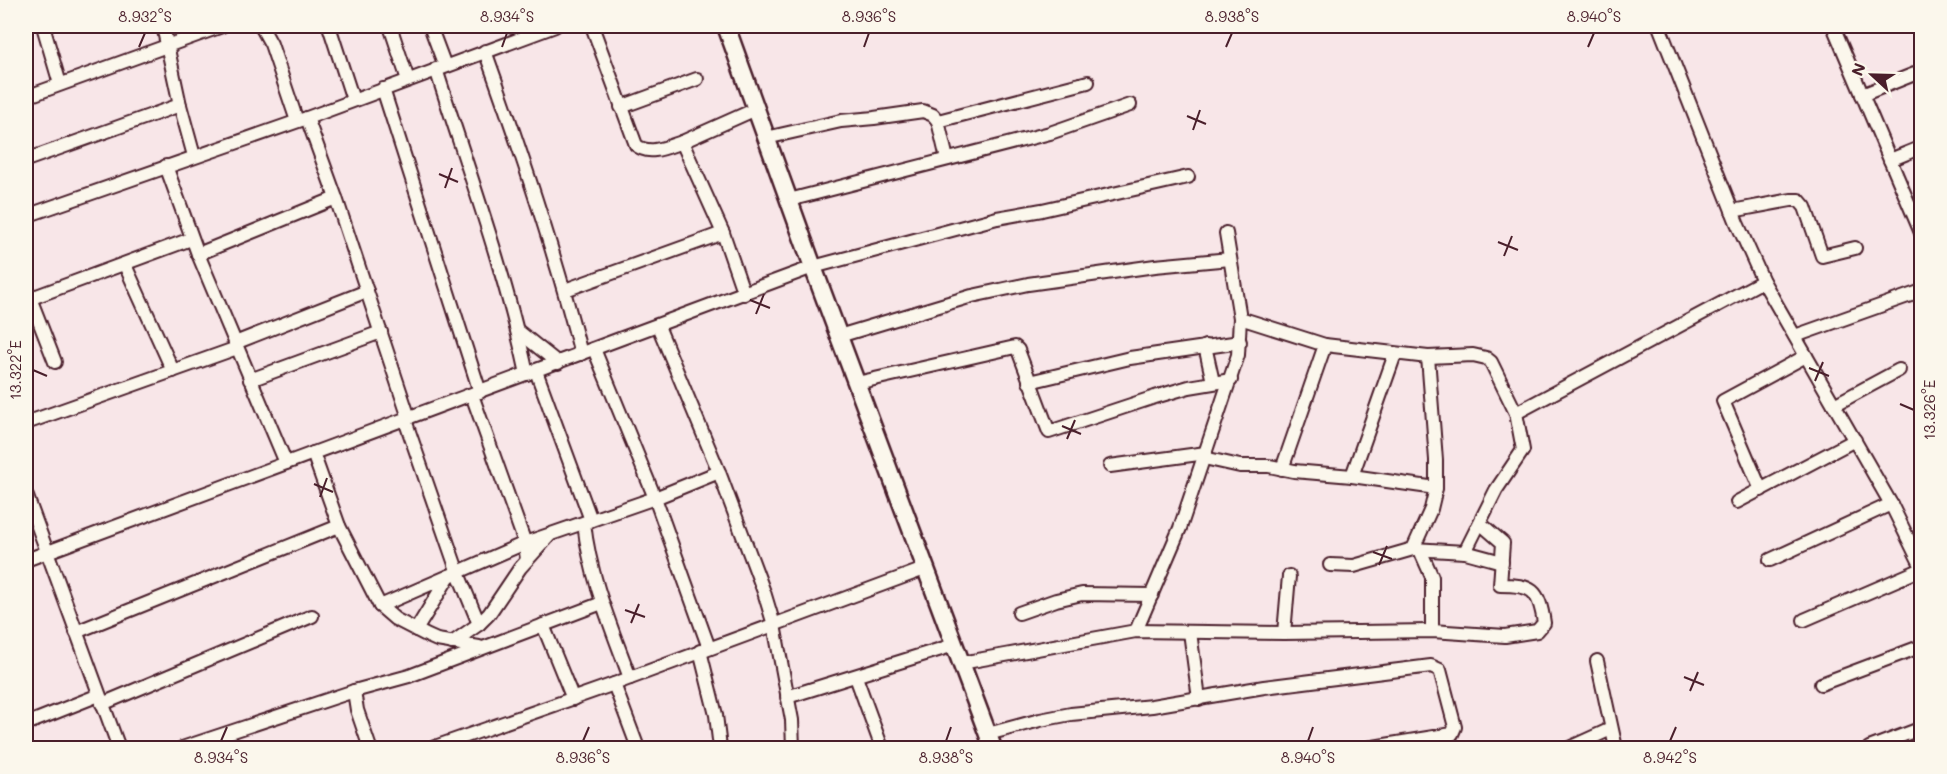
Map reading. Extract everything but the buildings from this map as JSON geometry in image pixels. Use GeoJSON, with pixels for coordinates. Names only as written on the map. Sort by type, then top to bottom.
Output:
{"type":"FeatureCollection","features":[{"type":"Feature","properties":{"kind":"street"},"geometry":{"type":"LineString","coordinates":[[43,26],[60,84]]}},
{"type":"Feature","properties":{"kind":"street"},"geometry":{"type":"LineString","coordinates":[[163,26],[194,156]]}},
{"type":"Feature","properties":{"kind":"street"},"geometry":{"type":"LineString","coordinates":[[26,98],[222,26]]}},
{"type":"Feature","properties":{"kind":"street"},"geometry":{"type":"LineString","coordinates":[[261,26],[271,44],[336,198],[381,332],[453,574],[479,624]]}},
{"type":"Feature","properties":{"kind":"street"},"geometry":{"type":"LineString","coordinates":[[329,26],[353,100]]}},
{"type":"Feature","properties":{"kind":"street"},"geometry":{"type":"LineString","coordinates":[[390,26],[408,80]]}},
{"type":"Feature","properties":{"kind":"street"},"geometry":{"type":"LineString","coordinates":[[430,26],[518,331],[587,521],[587,553],[602,603],[630,678]]}},
{"type":"Feature","properties":{"kind":"street"},"geometry":{"type":"LineString","coordinates":[[592,26],[621,107],[634,140],[640,148],[650,151],[682,142],[756,109]]}},
{"type":"Feature","properties":{"kind":"street"},"geometry":{"type":"LineString","coordinates":[[726,26],[813,267],[991,741],[1040,720],[1071,714],[1199,699],[1264,687],[1431,666],[1440,669],[1455,727],[1452,734],[1367,748]]}},
{"type":"Feature","properties":{"kind":"street"},"geometry":{"type":"LineString","coordinates":[[1659,26],[1732,211],[1763,281],[1891,504],[1922,568],[1804,620]]}},
{"type":"Feature","properties":{"kind":"street"},"geometry":{"type":"LineString","coordinates":[[1833,26],[1890,160],[1917,209],[1922,235]]}},
{"type":"Feature","properties":{"kind":"street"},"geometry":{"type":"LineString","coordinates":[[26,216],[302,119],[548,27]]}},
{"type":"Feature","properties":{"kind":"street"},"geometry":{"type":"LineString","coordinates":[[485,51],[511,123],[565,290],[580,354]]}},
{"type":"Feature","properties":{"kind":"street"},"geometry":{"type":"LineString","coordinates":[[1862,95],[1922,71]]}},
{"type":"Feature","properties":{"kind":"street"},"geometry":{"type":"LineString","coordinates":[[621,107],[697,79]]}},
{"type":"Feature","properties":{"kind":"street"},"geometry":{"type":"LineString","coordinates":[[938,121],[1088,82]]}},
{"type":"Feature","properties":{"kind":"street"},"geometry":{"type":"LineString","coordinates":[[383,89],[476,393],[525,543],[526,560]]}},
{"type":"Feature","properties":{"kind":"street"},"geometry":{"type":"LineString","coordinates":[[26,160],[180,105]]}},
{"type":"Feature","properties":{"kind":"street"},"geometry":{"type":"LineString","coordinates":[[789,200],[1050,133],[1130,105]]}},
{"type":"Feature","properties":{"kind":"street"},"geometry":{"type":"LineString","coordinates":[[766,138],[841,121],[919,110],[927,112],[938,121],[947,159]]}},
{"type":"Feature","properties":{"kind":"street"},"geometry":{"type":"LineString","coordinates":[[682,142],[723,233],[744,294]]}},
{"type":"Feature","properties":{"kind":"street"},"geometry":{"type":"LineString","coordinates":[[1890,160],[1922,147]]}},
{"type":"Feature","properties":{"kind":"street"},"geometry":{"type":"LineString","coordinates":[[166,166],[191,239],[286,464]]}},
{"type":"Feature","properties":{"kind":"street"},"geometry":{"type":"LineString","coordinates":[[26,560],[813,267],[997,218],[1188,177]]}},
{"type":"Feature","properties":{"kind":"street"},"geometry":{"type":"LineString","coordinates":[[198,254],[336,198]]}},
{"type":"Feature","properties":{"kind":"street"},"geometry":{"type":"LineString","coordinates":[[1732,211],[1799,200],[1805,207],[1822,256],[1855,248]]}},
{"type":"Feature","properties":{"kind":"street"},"geometry":{"type":"LineString","coordinates":[[565,290],[723,233]]}},
{"type":"Feature","properties":{"kind":"street"},"geometry":{"type":"LineString","coordinates":[[1136,632],[1180,528],[1231,380],[1240,342],[1240,318],[1226,233]]}},
{"type":"Feature","properties":{"kind":"street"},"geometry":{"type":"LineString","coordinates":[[55,362],[28,299],[191,239]]}},
{"type":"Feature","properties":{"kind":"street"},"geometry":{"type":"LineString","coordinates":[[839,336],[972,296],[1028,284],[1155,266],[1230,259]]}},
{"type":"Feature","properties":{"kind":"street"},"geometry":{"type":"LineString","coordinates":[[125,265],[173,371]]}},
{"type":"Feature","properties":{"kind":"street"},"geometry":{"type":"LineString","coordinates":[[1516,413],[1763,281]]}},
{"type":"Feature","properties":{"kind":"street"},"geometry":{"type":"LineString","coordinates":[[26,423],[173,371],[367,291]]}},
{"type":"Feature","properties":{"kind":"street"},"geometry":{"type":"LineString","coordinates":[[1795,336],[1922,291]]}},
{"type":"Feature","properties":{"kind":"street"},"geometry":{"type":"LineString","coordinates":[[1240,318],[1325,345],[1428,357],[1473,355],[1486,358],[1495,367],[1516,413],[1523,443],[1522,450],[1496,489],[1465,552]]}},
{"type":"Feature","properties":{"kind":"street"},"geometry":{"type":"LineString","coordinates":[[658,326],[719,472],[764,592],[774,625],[792,720],[793,748]]}},
{"type":"Feature","properties":{"kind":"street"},"geometry":{"type":"LineString","coordinates":[[518,331],[558,363]]}},
{"type":"Feature","properties":{"kind":"street"},"geometry":{"type":"LineString","coordinates":[[250,380],[381,332]]}},
{"type":"Feature","properties":{"kind":"street"},"geometry":{"type":"LineString","coordinates":[[1029,382],[1130,357],[1240,342]]}},
{"type":"Feature","properties":{"kind":"street"},"geometry":{"type":"LineString","coordinates":[[1282,469],[1325,345]]}},
{"type":"Feature","properties":{"kind":"street"},"geometry":{"type":"LineString","coordinates":[[1206,346],[1213,382]]}},
{"type":"Feature","properties":{"kind":"street"},"geometry":{"type":"LineString","coordinates":[[857,383],[1013,347],[1018,350],[1049,432],[1155,397],[1213,382],[1231,380]]}},
{"type":"Feature","properties":{"kind":"street"},"geometry":{"type":"LineString","coordinates":[[594,350],[655,498],[705,649],[720,748]]}},
{"type":"Feature","properties":{"kind":"street"},"geometry":{"type":"LineString","coordinates":[[1352,476],[1395,354]]}},
{"type":"Feature","properties":{"kind":"street"},"geometry":{"type":"LineString","coordinates":[[1761,490],[1723,401],[1806,356]]}},
{"type":"Feature","properties":{"kind":"street"},"geometry":{"type":"LineString","coordinates":[[1428,357],[1436,488],[1417,549],[1432,577],[1432,631]]}},
{"type":"Feature","properties":{"kind":"street"},"geometry":{"type":"LineString","coordinates":[[1834,405],[1899,370]]}},
{"type":"Feature","properties":{"kind":"street"},"geometry":{"type":"LineString","coordinates":[[1737,502],[1855,440]]}},
{"type":"Feature","properties":{"kind":"street"},"geometry":{"type":"LineString","coordinates":[[314,453],[339,526],[380,606],[395,620],[437,640],[480,648]]}},
{"type":"Feature","properties":{"kind":"street"},"geometry":{"type":"LineString","coordinates":[[1110,466],[1205,456],[1240,466],[1269,466],[1436,488]]}},
{"type":"Feature","properties":{"kind":"street"},"geometry":{"type":"LineString","coordinates":[[380,606],[525,543],[655,498],[719,472]]}},
{"type":"Feature","properties":{"kind":"street"},"geometry":{"type":"LineString","coordinates":[[26,494],[119,748]]}},
{"type":"Feature","properties":{"kind":"street"},"geometry":{"type":"LineString","coordinates":[[1770,560],[1891,504]]}},
{"type":"Feature","properties":{"kind":"street"},"geometry":{"type":"LineString","coordinates":[[961,663],[1136,632],[1432,631],[1505,636],[1527,634],[1542,628],[1543,619],[1536,594],[1524,586],[1500,585],[1502,540],[1480,523]]}},
{"type":"Feature","properties":{"kind":"street"},"geometry":{"type":"LineString","coordinates":[[76,632],[339,526]]}},
{"type":"Feature","properties":{"kind":"street"},"geometry":{"type":"LineString","coordinates":[[452,643],[489,614],[526,560],[552,533]]}},
{"type":"Feature","properties":{"kind":"street"},"geometry":{"type":"LineString","coordinates":[[1330,565],[1354,566],[1417,549],[1465,552],[1502,562]]}},
{"type":"Feature","properties":{"kind":"street"},"geometry":{"type":"LineString","coordinates":[[432,748],[573,699],[927,568]]}},
{"type":"Feature","properties":{"kind":"street"},"geometry":{"type":"LineString","coordinates":[[416,630],[453,574]]}},
{"type":"Feature","properties":{"kind":"street"},"geometry":{"type":"LineString","coordinates":[[1284,633],[1289,576]]}},
{"type":"Feature","properties":{"kind":"street"},"geometry":{"type":"LineString","coordinates":[[1020,613],[1056,600],[1082,594],[1152,595]]}},
{"type":"Feature","properties":{"kind":"street"},"geometry":{"type":"LineString","coordinates":[[182,748],[354,691],[409,676],[602,603]]}},
{"type":"Feature","properties":{"kind":"street"},"geometry":{"type":"LineString","coordinates":[[26,724],[101,700],[312,616]]}},
{"type":"Feature","properties":{"kind":"street"},"geometry":{"type":"LineString","coordinates":[[543,625],[573,699]]}},
{"type":"Feature","properties":{"kind":"street"},"geometry":{"type":"LineString","coordinates":[[1190,632],[1199,699]]}},
{"type":"Feature","properties":{"kind":"street"},"geometry":{"type":"LineString","coordinates":[[787,697],[954,645]]}},
{"type":"Feature","properties":{"kind":"street"},"geometry":{"type":"LineString","coordinates":[[1821,684],[1922,646]]}},
{"type":"Feature","properties":{"kind":"street"},"geometry":{"type":"LineString","coordinates":[[1597,661],[1616,748]]}},
{"type":"Feature","properties":{"kind":"street"},"geometry":{"type":"LineString","coordinates":[[856,676],[882,748]]}},
{"type":"Feature","properties":{"kind":"street"},"geometry":{"type":"LineString","coordinates":[[614,684],[638,748]]}},
{"type":"Feature","properties":{"kind":"street"},"geometry":{"type":"LineString","coordinates":[[354,691],[357,710],[370,748]]}},
{"type":"Feature","properties":{"kind":"street"},"geometry":{"type":"LineString","coordinates":[[1869,748],[1922,728]]}},
{"type":"Feature","properties":{"kind":"street"},"geometry":{"type":"LineString","coordinates":[[1569,748],[1611,729]]}}]}
